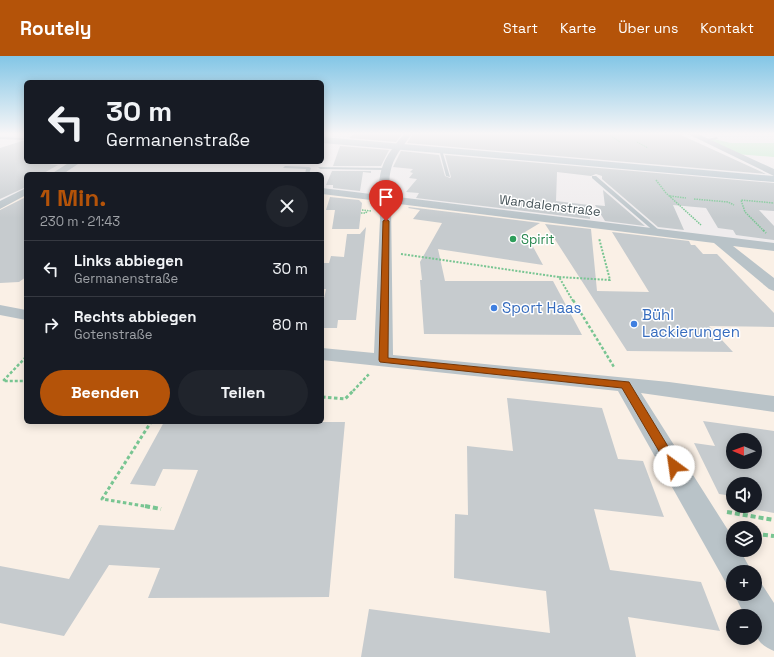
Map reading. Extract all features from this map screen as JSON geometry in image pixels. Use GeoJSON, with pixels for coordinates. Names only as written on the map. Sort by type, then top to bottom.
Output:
{"type":"FeatureCollection","features":[{"type":"Feature","properties":{"kind":"main road"},"geometry":{"type":"LineString","coordinates":[[579,162],[774,179]]}},
{"type":"Feature","properties":{"kind":"street"},"geometry":{"type":"LineString","coordinates":[[383,360],[386,199],[385,169],[389,162]]}},
{"type":"Feature","properties":{"kind":"street"},"geometry":{"type":"LineString","coordinates":[[751,162],[774,173]]}},
{"type":"Feature","properties":{"kind":"street"},"geometry":{"type":"LineString","coordinates":[[60,172],[74,164]]}},
{"type":"Feature","properties":{"kind":"street","name":"Wandalenstraße"},"geometry":{"type":"LineString","coordinates":[[324,191],[774,247]]}},
{"type":"Feature","properties":{"kind":"street"},"geometry":{"type":"LineString","coordinates":[[0,206],[24,192]]}},
{"type":"Feature","properties":{"kind":"street"},"geometry":{"type":"LineString","coordinates":[[717,240],[774,286]]}},
{"type":"Feature","properties":{"kind":"street"},"geometry":{"type":"LineString","coordinates":[[0,310],[24,315]]}},
{"type":"Feature","properties":{"kind":"street"},"geometry":{"type":"LineString","coordinates":[[324,354],[625,385],[774,404]]}},
{"type":"Feature","properties":{"kind":"street"},"geometry":{"type":"LineString","coordinates":[[625,385],[733,565]]}},
{"type":"Feature","properties":{"kind":"street"},"geometry":{"type":"LineString","coordinates":[[754,601],[774,634]]}},
{"type":"Feature","properties":{"kind":"lane"},"geometry":{"type":"LineString","coordinates":[[444,162],[448,176]]}},
{"type":"Feature","properties":{"kind":"lane"},"geometry":{"type":"LineString","coordinates":[[285,167],[309,168],[308,172]]}},
{"type":"Feature","properties":{"kind":"lane"},"geometry":{"type":"LineString","coordinates":[[320,168],[385,169]]}},
{"type":"Feature","properties":{"kind":"lane"},"geometry":{"type":"LineString","coordinates":[[594,177],[658,232]]}},
{"type":"Feature","properties":{"kind":"path"},"geometry":{"type":"LineString","coordinates":[[654,178],[669,196],[717,240]]}},
{"type":"Feature","properties":{"kind":"path"},"geometry":{"type":"LineString","coordinates":[[669,196],[686,198]]}},
{"type":"Feature","properties":{"kind":"path"},"geometry":{"type":"LineString","coordinates":[[694,199],[728,202],[734,205]]}},
{"type":"Feature","properties":{"kind":"path"},"geometry":{"type":"LineString","coordinates":[[769,235],[745,212],[741,200],[774,203]]}},
{"type":"Feature","properties":{"kind":"path"},"geometry":{"type":"LineString","coordinates":[[361,213],[366,214],[367,211]]}},
{"type":"Feature","properties":{"kind":"path"},"geometry":{"type":"LineString","coordinates":[[384,254],[410,254],[558,277],[610,280],[595,224]]}},
{"type":"Feature","properties":{"kind":"path"},"geometry":{"type":"LineString","coordinates":[[558,277],[625,385]]}},
{"type":"Feature","properties":{"kind":"path"},"geometry":{"type":"LineString","coordinates":[[24,359],[2,381],[24,381]]}},
{"type":"Feature","properties":{"kind":"path"},"geometry":{"type":"LineString","coordinates":[[324,397],[345,399],[383,360]]}},
{"type":"Feature","properties":{"kind":"path"},"geometry":{"type":"LineString","coordinates":[[150,424],[102,499],[161,509]]}},
{"type":"Feature","properties":{"kind":"path"},"geometry":{"type":"LineString","coordinates":[[698,507],[774,520]]}},
{"type":"Feature","properties":{"kind":"path"},"geometry":{"type":"LineString","coordinates":[[762,535],[774,536]]}},
{"type":"Feature","properties":{"kind":"shaded area"},"geometry":{"type":"Polygon","coordinates":[[[24,190],[24,424],[324,424],[324,191],[774,245],[774,657],[0,657],[0,203],[24,190]]]}},
{"type":"Feature","properties":{"kind":"building"},"geometry":{"type":"Polygon","coordinates":[[[0,162],[24,162],[24,164],[58,165],[46,172],[24,172],[24,188],[0,199],[0,162]]]}},
{"type":"Feature","properties":{"kind":"building"},"geometry":{"type":"Polygon","coordinates":[[[334,162],[383,162],[381,166],[333,166],[334,162]]]}},
{"type":"Feature","properties":{"kind":"building"},"geometry":{"type":"Polygon","coordinates":[[[395,162],[441,162],[445,176],[450,178],[447,162],[528,162],[774,183],[774,211],[759,210],[774,226],[774,240],[736,235],[733,230],[718,228],[706,208],[673,205],[684,230],[658,227],[602,179],[602,176],[596,174],[591,176],[557,172],[556,201],[589,205],[590,219],[416,198],[419,193],[406,192],[417,179],[409,178],[413,173],[410,172],[413,169],[393,167],[395,162]]]}},
{"type":"Feature","properties":{"kind":"building"},"geometry":{"type":"Polygon","coordinates":[[[628,162],[740,162],[766,174],[628,162]]]}},
{"type":"Feature","properties":{"kind":"building"},"geometry":{"type":"Polygon","coordinates":[[[332,171],[371,171],[371,173],[363,172],[360,191],[333,188],[333,185],[326,185],[332,171]]]}},
{"type":"Feature","properties":{"kind":"building"},"geometry":{"type":"Polygon","coordinates":[[[603,190],[645,226],[605,221],[595,205],[605,206],[603,190]]]}},
{"type":"Feature","properties":{"kind":"building"},"geometry":{"type":"Polygon","coordinates":[[[330,197],[359,200],[362,203],[359,229],[332,229],[335,210],[326,210],[330,197]]]}},
{"type":"Feature","properties":{"kind":"building"},"geometry":{"type":"Polygon","coordinates":[[[24,198],[24,278],[19,282],[0,283],[0,210],[24,198]]]}},
{"type":"Feature","properties":{"kind":"building","name":"Sport Haas"},"geometry":{"type":"Polygon","coordinates":[[[408,208],[540,223],[525,232],[543,265],[438,249],[445,281],[553,281],[582,335],[424,334],[420,262],[442,223],[413,219],[420,210],[408,208]]]}},
{"type":"Feature","properties":{"kind":"building"},"geometry":{"type":"Polygon","coordinates":[[[545,224],[591,229],[597,291],[649,292],[612,232],[689,241],[691,245],[695,245],[703,254],[717,254],[774,313],[774,327],[709,326],[733,352],[627,351],[545,224]]]}},
{"type":"Feature","properties":{"kind":"building"},"geometry":{"type":"Polygon","coordinates":[[[366,227],[356,320],[338,320],[337,328],[324,328],[324,299],[326,289],[324,289],[324,263],[329,263],[331,256],[344,257],[347,234],[360,234],[366,227]]]}},
{"type":"Feature","properties":{"kind":"building"},"geometry":{"type":"Polygon","coordinates":[[[507,398],[602,408],[618,459],[643,461],[664,517],[594,509],[610,570],[701,582],[720,631],[628,617],[636,657],[361,657],[369,609],[550,633],[546,591],[454,578],[455,514],[468,515],[467,446],[513,451],[507,398]]]}},
{"type":"Feature","properties":{"kind":"building"},"geometry":{"type":"Polygon","coordinates":[[[703,421],[774,431],[774,513],[762,511],[762,477],[726,477],[726,495],[719,494],[694,443],[715,446],[703,421]]]}},
{"type":"Feature","properties":{"kind":"building"},"geometry":{"type":"Polygon","coordinates":[[[324,422],[345,422],[329,597],[148,598],[160,568],[109,565],[64,636],[0,623],[0,566],[69,579],[99,525],[174,530],[198,470],[163,469],[155,486],[130,484],[163,424],[324,424],[324,422]]]}},
{"type":"Feature","properties":{"kind":"place","name":"Spirit"},"geometry":{"type":"Point","coordinates":[513,239]}},
{"type":"Feature","properties":{"kind":"place","name":"Sport Haas"},"geometry":{"type":"Point","coordinates":[494,308]}},
{"type":"Feature","properties":{"kind":"place","name":"Bühl Lackierungen"},"geometry":{"type":"Point","coordinates":[634,324]}},
{"type":"Feature","properties":{"kind":"route"},"geometry":{"type":"LineString","coordinates":[[386,221],[384,254],[383,360],[625,385],[674,466]]}}]}
